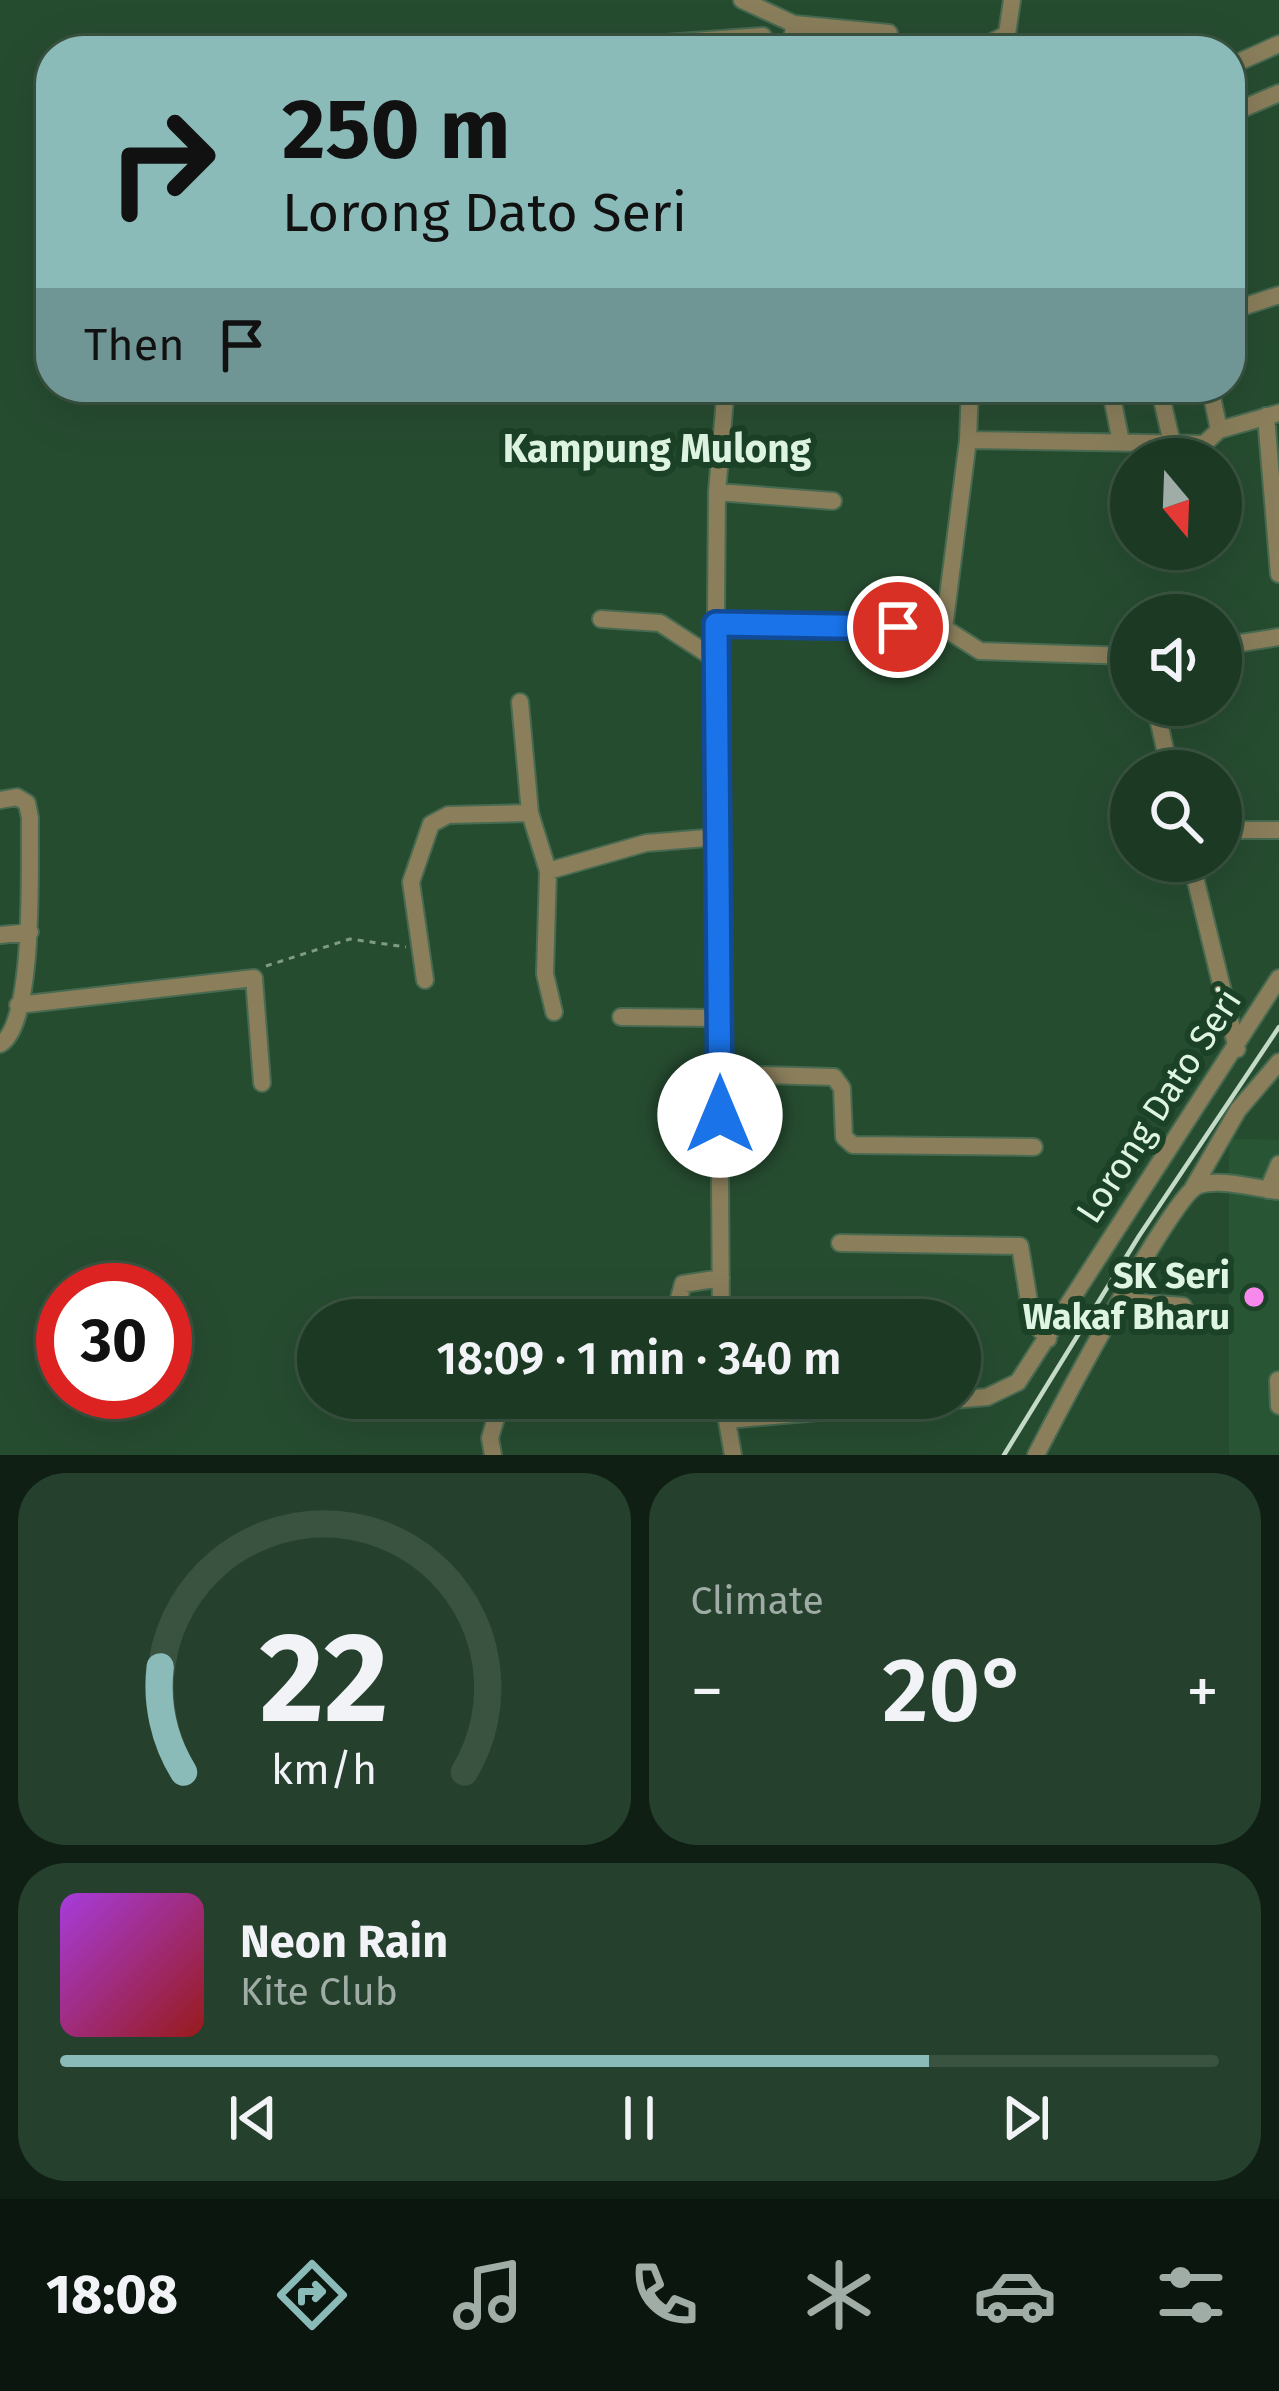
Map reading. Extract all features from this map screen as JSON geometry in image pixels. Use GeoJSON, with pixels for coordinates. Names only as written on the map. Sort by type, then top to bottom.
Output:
{"type":"FeatureCollection","features":[{"type":"Feature","properties":{"kind":"street"},"geometry":{"type":"LineString","coordinates":[[742,0],[766,4],[794,24],[889,33]]}},
{"type":"Feature","properties":{"kind":"street"},"geometry":{"type":"LineString","coordinates":[[1003,36],[1012,0]]}},
{"type":"Feature","properties":{"kind":"street"},"geometry":{"type":"LineString","coordinates":[[763,36],[766,4]]}},
{"type":"Feature","properties":{"kind":"street"},"geometry":{"type":"LineString","coordinates":[[793,36],[794,24]]}},
{"type":"Feature","properties":{"kind":"street"},"geometry":{"type":"LineString","coordinates":[[1245,59],[1279,44]]}},
{"type":"Feature","properties":{"kind":"street"},"geometry":{"type":"LineString","coordinates":[[1245,107],[1279,92]]}},
{"type":"Feature","properties":{"kind":"street"},"geometry":{"type":"LineString","coordinates":[[1245,306],[1279,295]]}},
{"type":"Feature","properties":{"kind":"street"},"geometry":{"type":"LineString","coordinates":[[721,1299],[716,624],[717,492],[725,402]]}},
{"type":"Feature","properties":{"kind":"street"},"geometry":{"type":"LineString","coordinates":[[944,628],[969,402]]}},
{"type":"Feature","properties":{"kind":"street"},"geometry":{"type":"LineString","coordinates":[[1113,402],[1120,438]]}},
{"type":"Feature","properties":{"kind":"street"},"geometry":{"type":"LineString","coordinates":[[1162,402],[1171,438]]}},
{"type":"Feature","properties":{"kind":"street"},"geometry":{"type":"LineString","coordinates":[[1213,402],[1219,430]]}},
{"type":"Feature","properties":{"kind":"street"},"geometry":{"type":"LineString","coordinates":[[1210,438],[1219,430],[1273,415],[1279,574]]}},
{"type":"Feature","properties":{"kind":"street"},"geometry":{"type":"LineString","coordinates":[[968,440],[1110,442]]}},
{"type":"Feature","properties":{"kind":"street"},"geometry":{"type":"LineString","coordinates":[[717,492],[833,501]]}},
{"type":"Feature","properties":{"kind":"street"},"geometry":{"type":"LineString","coordinates":[[601,619],[660,623],[706,653],[717,654]]}},
{"type":"Feature","properties":{"kind":"street"},"geometry":{"type":"LineString","coordinates":[[716,624],[944,628],[980,651],[1110,655]]}},
{"type":"Feature","properties":{"kind":"street"},"geometry":{"type":"LineString","coordinates":[[1242,643],[1279,637]]}},
{"type":"Feature","properties":{"kind":"street"},"geometry":{"type":"LineString","coordinates":[[520,702],[530,813],[548,871],[545,974],[554,1012]]}},
{"type":"Feature","properties":{"kind":"street"},"geometry":{"type":"LineString","coordinates":[[0,800],[17,797],[27,803],[30,818],[30,932],[14,1031],[0,1044]]}},
{"type":"Feature","properties":{"kind":"street"},"geometry":{"type":"LineString","coordinates":[[425,980],[412,882],[430,824],[448,815],[530,813]]}},
{"type":"Feature","properties":{"kind":"street"},"geometry":{"type":"LineString","coordinates":[[1242,830],[1279,830]]}},
{"type":"Feature","properties":{"kind":"street"},"geometry":{"type":"LineString","coordinates":[[548,871],[646,844],[718,837]]}},
{"type":"Feature","properties":{"kind":"street"},"geometry":{"type":"LineString","coordinates":[[1196,882],[1237,1049]]}},
{"type":"Feature","properties":{"kind":"street"},"geometry":{"type":"LineString","coordinates":[[0,935],[30,932]]}},
{"type":"Feature","properties":{"kind":"street"},"geometry":{"type":"LineString","coordinates":[[18,1005],[254,978],[262,1083]]}},
{"type":"Feature","properties":{"kind":"street","name":"Lorong Dato Seri"},"geometry":{"type":"LineString","coordinates":[[727,1420],[987,1397],[1018,1382],[1279,978]]}},
{"type":"Feature","properties":{"kind":"street"},"geometry":{"type":"LineString","coordinates":[[621,1017],[719,1018]]}},
{"type":"Feature","properties":{"kind":"street"},"geometry":{"type":"LineString","coordinates":[[1036,1455],[1120,1301],[1238,1110],[1279,1062]]}},
{"type":"Feature","properties":{"kind":"street"},"geometry":{"type":"LineString","coordinates":[[720,1074],[834,1076],[844,1100],[844,1137],[853,1145],[1034,1147]]}},
{"type":"Feature","properties":{"kind":"street"},"geometry":{"type":"LineString","coordinates":[[1192,1188],[1208,1184],[1274,1190],[1279,1164]]}},
{"type":"Feature","properties":{"kind":"street"},"geometry":{"type":"LineString","coordinates":[[840,1243],[1020,1246],[1031,1320],[1048,1339]]}},
{"type":"Feature","properties":{"kind":"street"},"geometry":{"type":"LineString","coordinates":[[678,1299],[682,1284],[721,1278]]}},
{"type":"Feature","properties":{"kind":"street"},"geometry":{"type":"LineString","coordinates":[[1120,1301],[1184,1306]]}},
{"type":"Feature","properties":{"kind":"street"},"geometry":{"type":"LineString","coordinates":[[1278,1380],[1279,1406]]}},
{"type":"Feature","properties":{"kind":"street"},"geometry":{"type":"LineString","coordinates":[[493,1455],[490,1438],[496,1419]]}},
{"type":"Feature","properties":{"kind":"street"},"geometry":{"type":"LineString","coordinates":[[727,1420],[733,1455]]}},
{"type":"Feature","properties":{"kind":"path"},"geometry":{"type":"LineString","coordinates":[[254,978],[281,958],[350,939],[420,946]]}},
{"type":"Feature","properties":{"kind":"shaded area","name":"SK Seri Wakaf Bharu"},"geometry":{"type":"Polygon","coordinates":[[[1229,1139],[1279,1140],[1279,1455],[1229,1455],[1229,1139]]]}},
{"type":"Feature","properties":{"kind":"railway"},"geometry":{"type":"LineString","coordinates":[[1004,1455],[1139,1236],[1279,1027]]}},
{"type":"Feature","properties":{"kind":"place","name":"SK Seri Wakaf Bharu"},"geometry":{"type":"Point","coordinates":[1254,1297]}},
{"type":"Feature","properties":{"kind":"district","name":"Kampung Mulong"},"geometry":{"type":"Point","coordinates":[657,449]}},
{"type":"Feature","properties":{"kind":"route"},"geometry":{"type":"LineString","coordinates":[[720,1115],[716,624],[898,627]]}}]}
